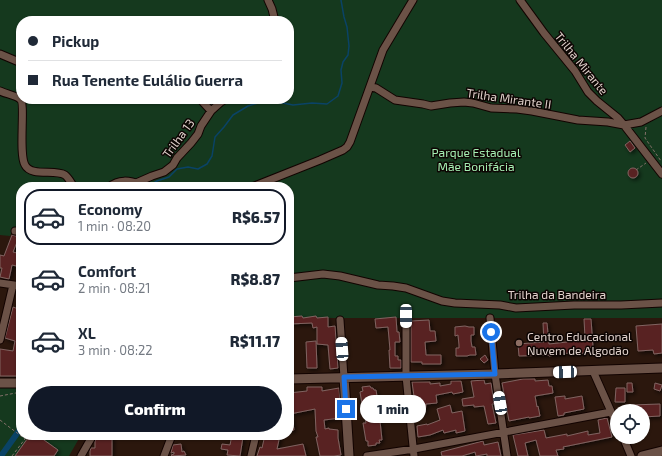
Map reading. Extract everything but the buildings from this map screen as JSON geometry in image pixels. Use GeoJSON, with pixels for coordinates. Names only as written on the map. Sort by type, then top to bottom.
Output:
{"type":"FeatureCollection","features":[{"type":"Feature","properties":{"kind":"street"},"geometry":{"type":"LineString","coordinates":[[268,0],[274,16]]}},
{"type":"Feature","properties":{"kind":"street"},"geometry":{"type":"LineString","coordinates":[[265,182],[320,160],[347,147],[383,50],[413,0]]}},
{"type":"Feature","properties":{"kind":"street","name":"Trilha Mirante"},"geometry":{"type":"LineString","coordinates":[[520,0],[544,33],[575,71],[588,92],[618,118],[662,174]]}},
{"type":"Feature","properties":{"kind":"street"},"geometry":{"type":"LineString","coordinates":[[0,54],[16,61]]}},
{"type":"Feature","properties":{"kind":"street","name":"Trilha Mirante II"},"geometry":{"type":"LineString","coordinates":[[370,87],[376,88],[395,100],[431,106],[464,102],[491,108],[517,109],[578,120],[608,122],[624,125]]}},
{"type":"Feature","properties":{"kind":"street"},"geometry":{"type":"LineString","coordinates":[[0,91],[16,97]]}},
{"type":"Feature","properties":{"kind":"street"},"geometry":{"type":"LineString","coordinates":[[22,104],[21,129],[22,159],[25,166],[29,169],[38,171],[60,173],[64,175],[70,182]]}},
{"type":"Feature","properties":{"kind":"street"},"geometry":{"type":"LineString","coordinates":[[205,104],[211,111]]}},
{"type":"Feature","properties":{"kind":"street","name":"Trilha 13"},"geometry":{"type":"LineString","coordinates":[[143,182],[152,176],[164,172],[173,165],[177,158],[198,134],[201,126],[211,111],[219,104]]}},
{"type":"Feature","properties":{"kind":"street"},"geometry":{"type":"LineString","coordinates":[[624,125],[640,122],[662,111]]}},
{"type":"Feature","properties":{"kind":"street","name":"Trilha da Bandeira"},"geometry":{"type":"LineString","coordinates":[[294,277],[323,274],[340,276],[378,286],[406,288],[442,301],[500,305],[516,308],[662,303]]}},
{"type":"Feature","properties":{"kind":"street"},"geometry":{"type":"LineString","coordinates":[[0,283],[16,285]]}},
{"type":"Feature","properties":{"kind":"street"},"geometry":{"type":"LineString","coordinates":[[0,340],[13,284]]}},
{"type":"Feature","properties":{"kind":"street"},"geometry":{"type":"LineString","coordinates":[[406,316],[406,376],[414,452]]}},
{"type":"Feature","properties":{"kind":"street"},"geometry":{"type":"LineString","coordinates":[[490,318],[495,374],[507,456]]}},
{"type":"Feature","properties":{"kind":"street"},"geometry":{"type":"LineString","coordinates":[[340,320],[350,456]]}},
{"type":"Feature","properties":{"kind":"street"},"geometry":{"type":"LineString","coordinates":[[294,379],[662,368]]}},
{"type":"Feature","properties":{"kind":"street"},"geometry":{"type":"LineString","coordinates":[[592,371],[610,410]]}},
{"type":"Feature","properties":{"kind":"street"},"geometry":{"type":"LineString","coordinates":[[0,383],[16,383]]}},
{"type":"Feature","properties":{"kind":"street"},"geometry":{"type":"LineString","coordinates":[[367,456],[414,452],[504,432],[610,412]]}},
{"type":"Feature","properties":{"kind":"street"},"geometry":{"type":"LineString","coordinates":[[81,456],[90,440]]}},
{"type":"Feature","properties":{"kind":"street"},"geometry":{"type":"LineString","coordinates":[[164,456],[170,440]]}},
{"type":"Feature","properties":{"kind":"street"},"geometry":{"type":"LineString","coordinates":[[251,456],[255,440]]}},
{"type":"Feature","properties":{"kind":"street"},"geometry":{"type":"LineString","coordinates":[[626,444],[631,456]]}},
{"type":"Feature","properties":{"kind":"street"},"geometry":{"type":"LineString","coordinates":[[642,456],[662,451]]}},
{"type":"Feature","properties":{"kind":"path"},"geometry":{"type":"LineString","coordinates":[[645,134],[647,142],[662,163]]}},
{"type":"Feature","properties":{"kind":"path"},"geometry":{"type":"LineString","coordinates":[[636,170],[651,159]]}},
{"type":"Feature","properties":{"kind":"path"},"geometry":{"type":"LineString","coordinates":[[0,396],[16,393]]}},
{"type":"Feature","properties":{"kind":"path"},"geometry":{"type":"LineString","coordinates":[[0,420],[16,432]]}},
{"type":"Feature","properties":{"kind":"path"},"geometry":{"type":"LineString","coordinates":[[12,456],[24,440]]}},
{"type":"Feature","properties":{"kind":"green space","name":"Parque Estadual Mãe Bonifácia"},"geometry":{"type":"Polygon","coordinates":[[[0,0],[662,0],[662,318],[294,318],[294,182],[16,182],[16,228],[13,228],[10,236],[0,235],[0,0]]]}},
{"type":"Feature","properties":{"kind":"green space"},"geometry":{"type":"Polygon","coordinates":[[[16,387],[16,440],[78,440],[69,456],[0,456],[0,388],[16,387]]]}},
{"type":"Feature","properties":{"kind":"waterway"},"geometry":{"type":"LineString","coordinates":[[288,104],[327,104],[338,96],[342,83],[341,70],[343,62],[348,55],[349,46],[347,27],[341,0]]}},
{"type":"Feature","properties":{"kind":"waterway"},"geometry":{"type":"LineString","coordinates":[[155,182],[169,177],[177,169],[188,167],[198,169],[207,164],[212,156],[215,137],[233,115],[254,104]]}},
{"type":"Feature","properties":{"kind":"waterway"},"geometry":{"type":"LineString","coordinates":[[1,456],[16,435]]}},
{"type":"Feature","properties":{"kind":"place","name":"Centro Educacional Nuvem de Algodão"},"geometry":{"type":"Point","coordinates":[519,343]}},
{"type":"Feature","properties":{"kind":"route"},"geometry":{"type":"LineString","coordinates":[[346,409],[344,377],[495,374],[491,332]]}}]}
